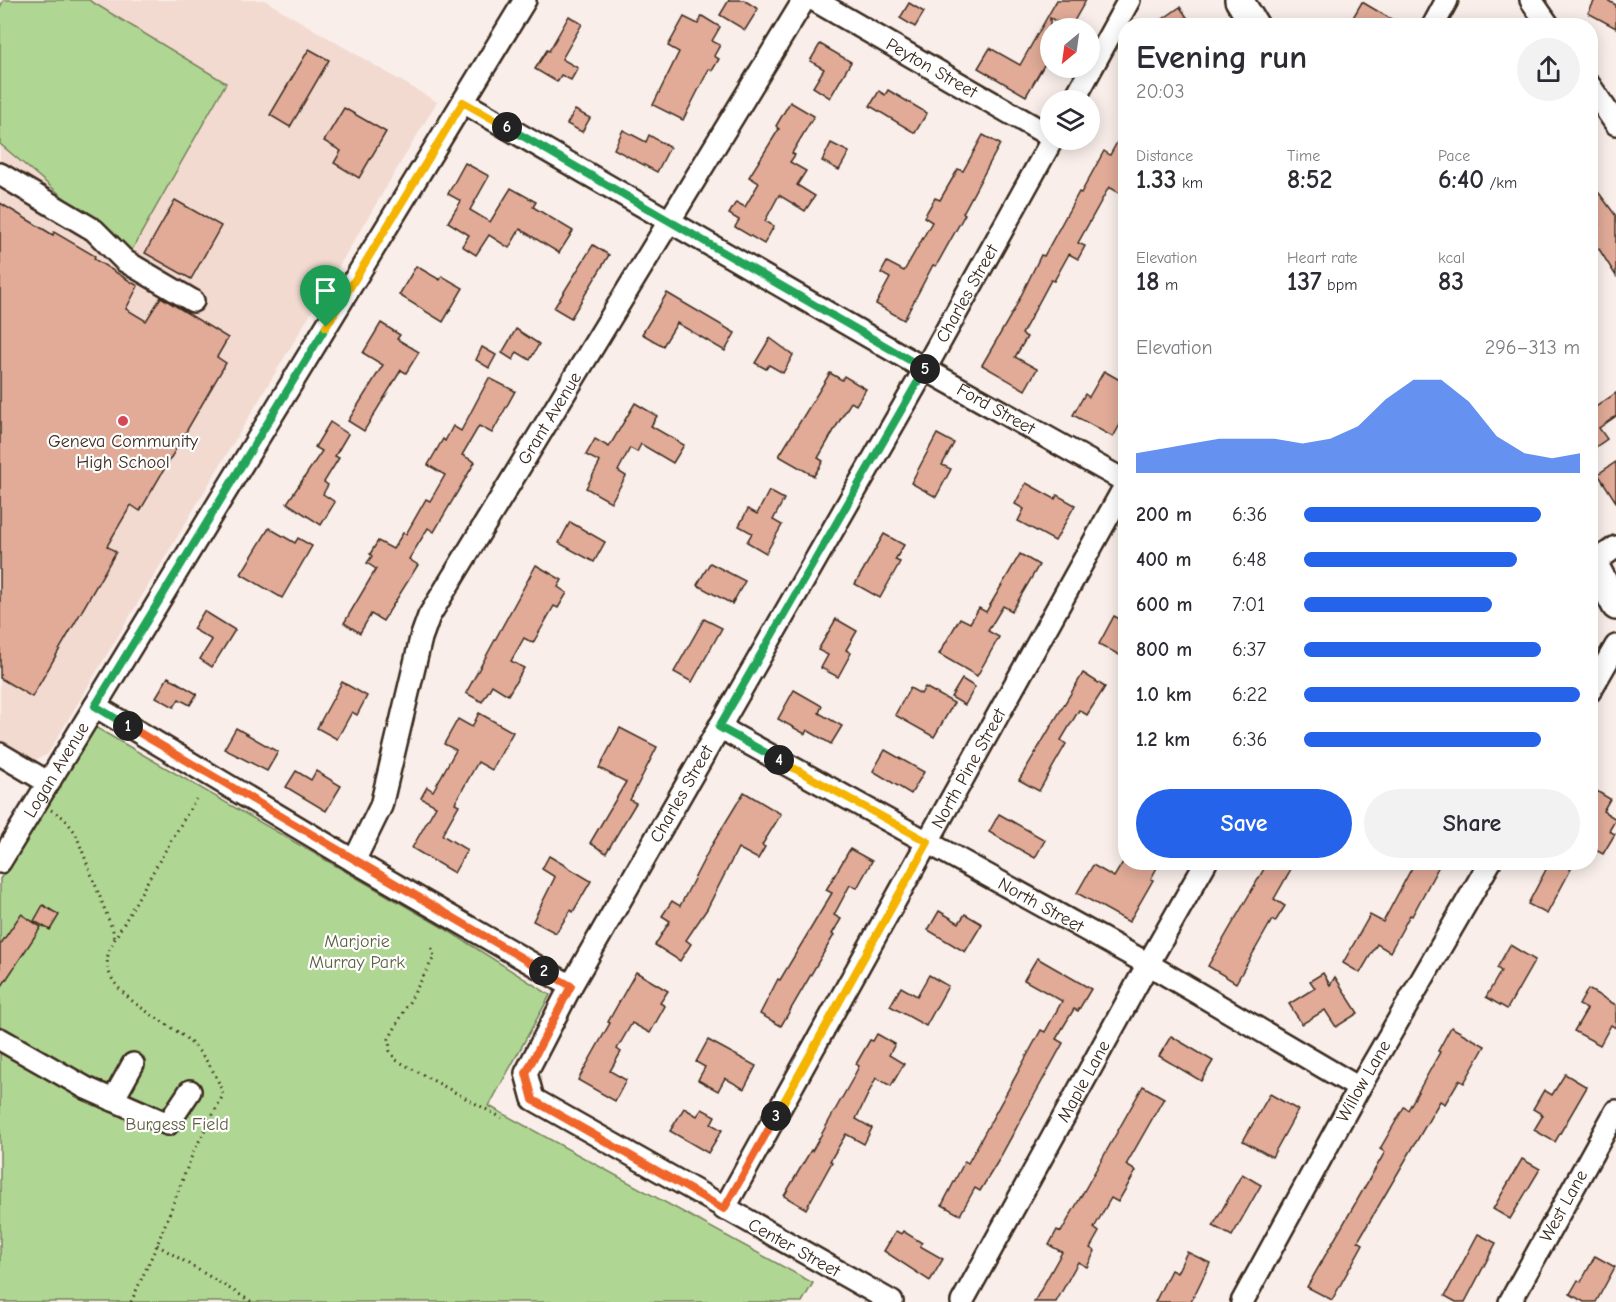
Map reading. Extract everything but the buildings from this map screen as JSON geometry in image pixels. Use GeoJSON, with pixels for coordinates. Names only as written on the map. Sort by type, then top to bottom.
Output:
{"type":"FeatureCollection","features":[{"type":"Feature","properties":{"kind":"main road"},"geometry":{"type":"LineString","coordinates":[[1239,0],[1251,18]]}},
{"type":"Feature","properties":{"kind":"main road"},"geometry":{"type":"LineString","coordinates":[[1598,572],[1616,606]]}},
{"type":"Feature","properties":{"kind":"street","name":"Logan Avenue"},"geometry":{"type":"LineString","coordinates":[[0,862],[525,0]]}},
{"type":"Feature","properties":{"kind":"street","name":"Grant Avenue"},"geometry":{"type":"LineString","coordinates":[[354,861],[381,806],[421,638],[429,616],[804,0]]}},
{"type":"Feature","properties":{"kind":"street","name":"Peyton Street"},"geometry":{"type":"LineString","coordinates":[[814,0],[1040,132]]}},
{"type":"Feature","properties":{"kind":"street"},"geometry":{"type":"LineString","coordinates":[[1120,18],[1130,0]]}},
{"type":"Feature","properties":{"kind":"street"},"geometry":{"type":"LineString","coordinates":[[1437,18],[1447,0]]}},
{"type":"Feature","properties":{"kind":"street"},"geometry":{"type":"LineString","coordinates":[[1531,0],[1543,18]]}},
{"type":"Feature","properties":{"kind":"street"},"geometry":{"type":"LineString","coordinates":[[1080,90],[1118,21]]}},
{"type":"Feature","properties":{"kind":"street"},"geometry":{"type":"LineString","coordinates":[[1598,98],[1616,124]]}},
{"type":"Feature","properties":{"kind":"street","name":"Ford Street"},"geometry":{"type":"LineString","coordinates":[[463,102],[1118,480]]}},
{"type":"Feature","properties":{"kind":"street","name":"Charles Street"},"geometry":{"type":"LineString","coordinates":[[526,1073],[571,986],[925,369],[1044,150]]}},
{"type":"Feature","properties":{"kind":"street"},"geometry":{"type":"LineString","coordinates":[[0,174],[94,230],[125,261],[193,301]]}},
{"type":"Feature","properties":{"kind":"street","name":"North Pine Street"},"geometry":{"type":"LineString","coordinates":[[724,1209],[1118,497]]}},
{"type":"Feature","properties":{"kind":"street"},"geometry":{"type":"LineString","coordinates":[[1598,557],[1616,547]]}},
{"type":"Feature","properties":{"kind":"street"},"geometry":{"type":"LineString","coordinates":[[1598,677],[1616,646]]}},
{"type":"Feature","properties":{"kind":"street"},"geometry":{"type":"LineString","coordinates":[[95,706],[354,861],[571,986]]}},
{"type":"Feature","properties":{"kind":"street","name":"North Street"},"geometry":{"type":"LineString","coordinates":[[719,727],[1148,964],[1359,1088]]}},
{"type":"Feature","properties":{"kind":"street"},"geometry":{"type":"LineString","coordinates":[[0,754],[49,783]]}},
{"type":"Feature","properties":{"kind":"street","name":"Maple Lane"},"geometry":{"type":"LineString","coordinates":[[963,1302],[1201,870]]}},
{"type":"Feature","properties":{"kind":"street","name":"Willow Lane"},"geometry":{"type":"LineString","coordinates":[[1242,1302],[1359,1088],[1485,870]]}},
{"type":"Feature","properties":{"kind":"street"},"geometry":{"type":"LineString","coordinates":[[0,1039],[70,1079],[168,1124],[190,1091]]}},
{"type":"Feature","properties":{"kind":"street"},"geometry":{"type":"LineString","coordinates":[[112,1100],[133,1064]]}},
{"type":"Feature","properties":{"kind":"street","name":"Center Street"},"geometry":{"type":"LineString","coordinates":[[526,1073],[533,1100],[892,1302]]}},
{"type":"Feature","properties":{"kind":"street","name":"West Lane"},"geometry":{"type":"LineString","coordinates":[[1510,1302],[1616,1111]]}},
{"type":"Feature","properties":{"kind":"path"},"geometry":{"type":"LineString","coordinates":[[46,807],[64,818],[75,832],[109,921],[114,943],[147,881],[196,799]]}},
{"type":"Feature","properties":{"kind":"path"},"geometry":{"type":"LineString","coordinates":[[432,948],[434,957],[389,1039],[390,1051],[396,1060],[502,1118]]}},
{"type":"Feature","properties":{"kind":"path"},"geometry":{"type":"LineString","coordinates":[[131,1302],[157,1245],[252,1302]]}},
{"type":"Feature","properties":{"kind":"shaded area","name":"Geneva Community High School"},"geometry":{"type":"Polygon","coordinates":[[[0,0],[264,0],[437,102],[47,755],[34,760],[0,741],[0,0]]]}},
{"type":"Feature","properties":{"kind":"green space"},"geometry":{"type":"Polygon","coordinates":[[[4,0],[89,0],[226,83],[130,253],[0,144],[0,7],[4,0]]]}},
{"type":"Feature","properties":{"kind":"green space","name":"Burgess Field"},"geometry":{"type":"Polygon","coordinates":[[[95,727],[447,930],[550,995],[489,1106],[813,1283],[802,1302],[0,1302],[0,879],[95,727]]]}},
{"type":"Feature","properties":{"kind":"place","name":"Geneva Community High School"},"geometry":{"type":"Point","coordinates":[123,421]}},
{"type":"Feature","properties":{"kind":"route"},"geometry":{"type":"LineString","coordinates":[[463,102],[925,369],[719,727],[928,842],[724,1209],[533,1100],[526,1073],[571,986],[354,861],[95,706],[326,327],[463,102]]}},
{"type":"Feature","properties":{"kind":"park label","name":"Marjorie Murray Park"},"geometry":{"type":"Point","coordinates":[357,951]}}]}
